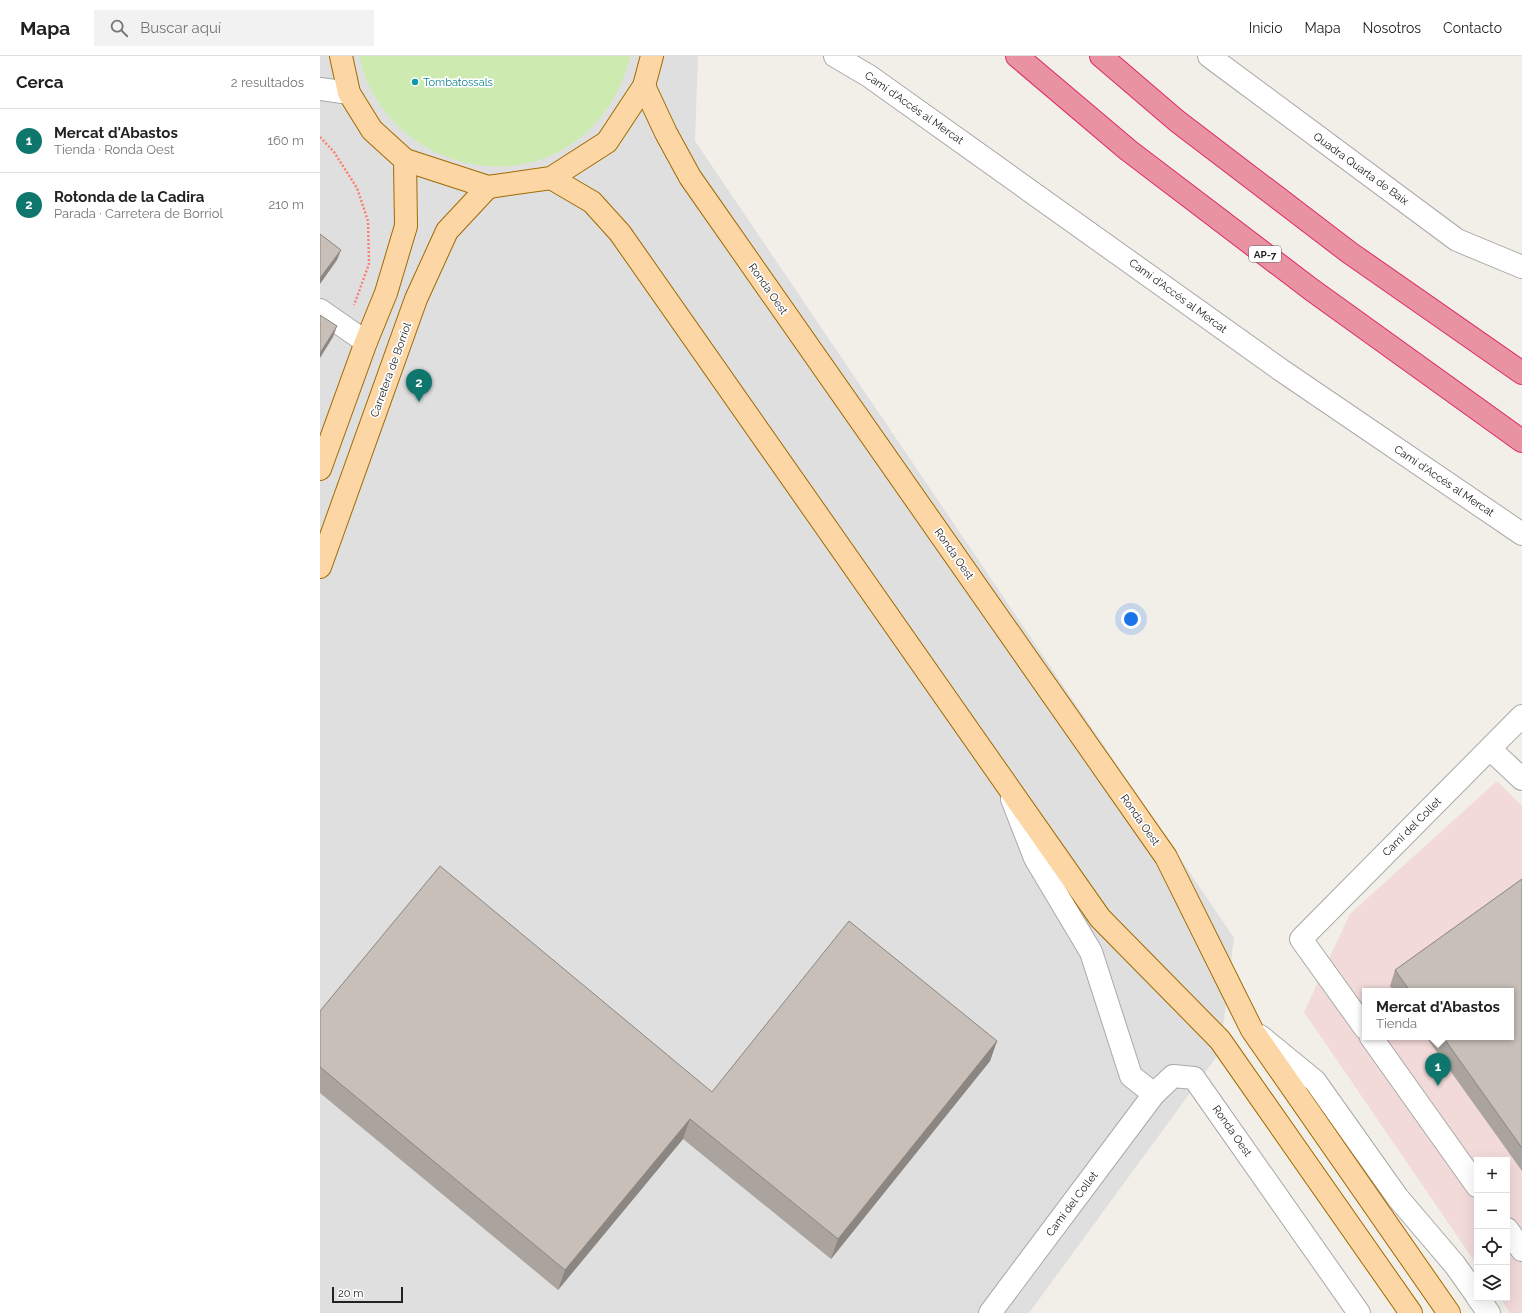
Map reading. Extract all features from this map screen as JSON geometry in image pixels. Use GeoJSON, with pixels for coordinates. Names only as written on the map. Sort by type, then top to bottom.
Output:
{"type":"FeatureCollection","features":[{"type":"Feature","properties":{"kind":"highway","name":"AP-7"},"geometry":{"type":"LineString","coordinates":[[1017,56],[1128,150],[1179,189],[1312,290],[1522,441]]}},
{"type":"Feature","properties":{"kind":"highway"},"geometry":{"type":"LineString","coordinates":[[1101,56],[1177,121],[1350,253],[1522,373]]}},
{"type":"Feature","properties":{"kind":"main road"},"geometry":{"type":"LineString","coordinates":[[341,56],[348,93],[372,130],[406,160],[488,187],[551,178],[607,142],[644,86],[652,56]]}},
{"type":"Feature","properties":{"kind":"main road","name":"Ronda Oest"},"geometry":{"type":"LineString","coordinates":[[644,86],[666,133],[690,177],[1166,857],[1252,1030],[1449,1313]]}},
{"type":"Feature","properties":{"kind":"main road"},"geometry":{"type":"LineString","coordinates":[[320,469],[366,342],[386,293],[406,226],[406,160]]}},
{"type":"Feature","properties":{"kind":"main road"},"geometry":{"type":"LineString","coordinates":[[551,178],[592,202],[620,233],[1100,918],[1220,1040],[1411,1313]]}},
{"type":"Feature","properties":{"kind":"main road","name":"Carretera de Borriol"},"geometry":{"type":"LineString","coordinates":[[320,567],[416,299],[448,231],[488,187]]}},
{"type":"Feature","properties":{"kind":"street","name":"Camí d'Accés al Mercat"},"geometry":{"type":"LineString","coordinates":[[835,56],[869,76],[1282,370],[1522,534]]}},
{"type":"Feature","properties":{"kind":"street","name":"Quadra Quarta de Baix"},"geometry":{"type":"LineString","coordinates":[[1209,56],[1458,240],[1522,267]]}},
{"type":"Feature","properties":{"kind":"street"},"geometry":{"type":"LineString","coordinates":[[320,89],[348,93]]}},
{"type":"Feature","properties":{"kind":"street"},"geometry":{"type":"LineString","coordinates":[[320,310],[366,342]]}},
{"type":"Feature","properties":{"kind":"street","name":"Camí del Collet"},"geometry":{"type":"LineString","coordinates":[[1362,1024],[1301,938],[1522,716]]}},
{"type":"Feature","properties":{"kind":"street"},"geometry":{"type":"LineString","coordinates":[[1490,749],[1522,779]]}},
{"type":"Feature","properties":{"kind":"street"},"geometry":{"type":"LineString","coordinates":[[1006,783],[1035,858],[1091,952],[1131,1076],[1154,1094]]}},
{"type":"Feature","properties":{"kind":"street","name":"Ronda Oest"},"geometry":{"type":"LineString","coordinates":[[1252,1030],[1315,1081],[1398,1198],[1455,1265],[1474,1291]]}},
{"type":"Feature","properties":{"kind":"street"},"geometry":{"type":"LineString","coordinates":[[1373,1040],[1474,1182]]}},
{"type":"Feature","properties":{"kind":"street","name":"Ronda Oest"},"geometry":{"type":"LineString","coordinates":[[1154,1094],[1173,1076],[1194,1078],[1359,1313]]}},
{"type":"Feature","properties":{"kind":"street","name":"Camí del Collet"},"geometry":{"type":"LineString","coordinates":[[990,1313],[1154,1094]]}},
{"type":"Feature","properties":{"kind":"street"},"geometry":{"type":"LineString","coordinates":[[1510,1233],[1522,1250]]}},
{"type":"Feature","properties":{"kind":"street","name":"Ronda Oest"},"geometry":{"type":"LineString","coordinates":[[1481,1301],[1489,1313]]}},
{"type":"Feature","properties":{"kind":"path"},"geometry":{"type":"LineString","coordinates":[[320,137],[334,152],[357,188],[368,221],[369,264]]}},
{"type":"Feature","properties":{"kind":"shaded area"},"geometry":{"type":"Polygon","coordinates":[[[320,56],[698,56],[695,141],[1234,938],[1220,1052],[1029,1313],[320,1313],[320,56]]]}},
{"type":"Feature","properties":{"kind":"shaded area"},"geometry":{"type":"Polygon","coordinates":[[[1497,781],[1522,806],[1522,1313],[1510,1313],[1502,1301],[1510,1301],[1510,1157],[1474,1157],[1474,1261],[1304,1012],[1350,914],[1497,781]]]}},
{"type":"Feature","properties":{"kind":"green space"},"geometry":{"type":"Polygon","coordinates":[[[359,56],[631,56],[614,98],[594,125],[586,133],[554,154],[520,165],[485,166],[451,159],[420,143],[393,120],[372,91],[359,56]]]}},
{"type":"Feature","properties":{"kind":"building"},"geometry":{"type":"Polygon","coordinates":[[[320,234],[341,250],[320,278],[320,234]]]}},
{"type":"Feature","properties":{"kind":"building"},"geometry":{"type":"Polygon","coordinates":[[[320,315],[337,326],[320,353],[320,315]]]}},
{"type":"Feature","properties":{"kind":"building"},"geometry":{"type":"Polygon","coordinates":[[[440,866],[712,1092],[849,921],[997,1041],[838,1239],[690,1119],[565,1270],[320,1067],[320,1011],[440,866]]]}},
{"type":"Feature","properties":{"kind":"building"},"geometry":{"type":"Polygon","coordinates":[[[1522,879],[1522,1148],[1445,1040],[1514,1040],[1514,988],[1408,988],[1395,970],[1522,879]]]}},
{"type":"Feature","properties":{"kind":"place","name":"Tombatossals"},"geometry":{"type":"Point","coordinates":[415,82]}},
{"type":"Feature","properties":{"kind":"place","name":"Rotonda de la Cadira"},"geometry":{"type":"Point","coordinates":[419,402]}},
{"type":"Feature","properties":{"kind":"place","name":"Mercat d'Abastos"},"geometry":{"type":"Point","coordinates":[1438,1086]}}]}
